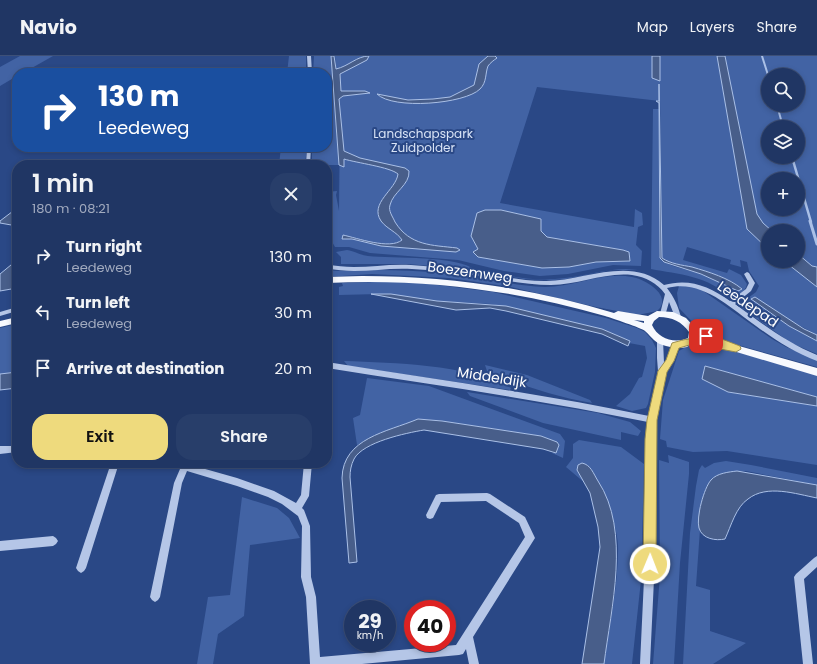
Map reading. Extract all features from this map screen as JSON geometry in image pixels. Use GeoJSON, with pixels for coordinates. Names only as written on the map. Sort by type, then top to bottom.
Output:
{"type":"FeatureCollection","features":[{"type":"Feature","properties":{"kind":"main road","name":"Boezemweg"},"geometry":{"type":"LineString","coordinates":[[332,280],[404,278],[452,281],[501,289],[649,324]]}},
{"type":"Feature","properties":{"kind":"main road"},"geometry":{"type":"LineString","coordinates":[[663,314],[678,316],[690,326],[693,336],[688,343],[676,345],[660,340],[649,324],[653,316],[663,314]]}},
{"type":"Feature","properties":{"kind":"main road"},"geometry":{"type":"LineString","coordinates":[[0,324],[12,321]]}},
{"type":"Feature","properties":{"kind":"main road"},"geometry":{"type":"LineString","coordinates":[[693,336],[817,372]]}},
{"type":"Feature","properties":{"kind":"street"},"geometry":{"type":"LineString","coordinates":[[310,56],[310,68]]}},
{"type":"Feature","properties":{"kind":"street"},"geometry":{"type":"LineString","coordinates":[[332,267],[342,268],[392,266],[425,268],[534,283],[572,281],[603,273],[627,272],[646,276],[663,287],[674,303],[678,316]]}},
{"type":"Feature","properties":{"kind":"street"},"geometry":{"type":"LineString","coordinates":[[730,304],[749,290],[752,283],[747,274]]}},
{"type":"Feature","properties":{"kind":"street","name":"Leedepad"},"geometry":{"type":"LineString","coordinates":[[663,287],[678,284],[694,285],[730,304],[776,337],[796,349],[817,358]]}},
{"type":"Feature","properties":{"kind":"street"},"geometry":{"type":"LineString","coordinates":[[663,314],[668,295]]}},
{"type":"Feature","properties":{"kind":"street"},"geometry":{"type":"LineString","coordinates":[[0,314],[12,310]]}},
{"type":"Feature","properties":{"kind":"street"},"geometry":{"type":"LineString","coordinates":[[645,664],[652,462],[650,439],[652,420],[662,371],[660,340]]}},
{"type":"Feature","properties":{"kind":"street"},"geometry":{"type":"LineString","coordinates":[[662,371],[670,361],[676,345]]}},
{"type":"Feature","properties":{"kind":"street","name":"Middeldijk"},"geometry":{"type":"LineString","coordinates":[[332,366],[525,396],[652,420]]}},
{"type":"Feature","properties":{"kind":"street"},"geometry":{"type":"LineString","coordinates":[[0,450],[12,449]]}},
{"type":"Feature","properties":{"kind":"street"},"geometry":{"type":"LineString","coordinates":[[81,568],[113,468]]}},
{"type":"Feature","properties":{"kind":"street"},"geometry":{"type":"LineString","coordinates":[[154,597],[178,483],[185,468]]}},
{"type":"Feature","properties":{"kind":"street"},"geometry":{"type":"LineString","coordinates":[[188,468],[262,491],[285,500],[301,513],[306,526],[306,576],[311,597],[315,664],[459,650],[530,538],[522,520],[487,497],[439,498],[430,516]]}},
{"type":"Feature","properties":{"kind":"street"},"geometry":{"type":"LineString","coordinates":[[296,509],[305,496],[308,468]]}},
{"type":"Feature","properties":{"kind":"street"},"geometry":{"type":"LineString","coordinates":[[0,546],[53,541]]}},
{"type":"Feature","properties":{"kind":"street"},"geometry":{"type":"LineString","coordinates":[[808,664],[799,577],[817,561]]}},
{"type":"Feature","properties":{"kind":"street"},"geometry":{"type":"LineString","coordinates":[[468,635],[474,664]]}},
{"type":"Feature","properties":{"kind":"green space"},"geometry":{"type":"Polygon","coordinates":[[[20,56],[53,56],[32,68],[12,68],[12,79],[0,86],[0,67],[20,56]]]}},
{"type":"Feature","properties":{"kind":"green space"},"geometry":{"type":"Polygon","coordinates":[[[289,56],[306,56],[306,68],[288,68],[289,56]]]}},
{"type":"Feature","properties":{"kind":"green space"},"geometry":{"type":"Polygon","coordinates":[[[314,56],[331,56],[332,68],[313,68],[314,56]]]}},
{"type":"Feature","properties":{"kind":"green space","name":"Landschapspark Zuidpolder"},"geometry":{"type":"Polygon","coordinates":[[[335,56],[817,56],[817,335],[751,299],[789,326],[817,341],[817,354],[791,343],[740,307],[740,304],[756,292],[759,286],[749,271],[747,262],[740,260],[741,267],[730,264],[731,260],[687,247],[683,260],[727,273],[729,269],[741,275],[747,284],[746,287],[740,294],[729,298],[722,291],[703,280],[651,269],[653,109],[659,109],[659,256],[664,262],[673,266],[701,274],[733,289],[742,289],[731,281],[717,275],[703,270],[672,263],[662,258],[660,101],[537,87],[500,203],[634,227],[635,209],[642,213],[643,225],[638,227],[636,245],[642,251],[641,266],[613,265],[568,274],[540,276],[504,271],[458,260],[370,253],[349,247],[335,247],[332,242],[332,192],[337,191],[336,195],[339,211],[340,114],[335,56]],[[487,210],[475,242],[479,249],[476,254],[478,257],[542,268],[569,267],[596,262],[629,261],[629,252],[623,250],[547,237],[541,231],[541,219],[501,210],[487,210]]]}},
{"type":"Feature","properties":{"kind":"green space"},"geometry":{"type":"Polygon","coordinates":[[[332,70],[339,165],[332,165],[332,160],[312,160],[312,152],[332,152],[332,70]]]}},
{"type":"Feature","properties":{"kind":"green space"},"geometry":{"type":"Polygon","coordinates":[[[280,152],[306,152],[306,160],[280,160],[280,152]]]}},
{"type":"Feature","properties":{"kind":"green space"},"geometry":{"type":"Polygon","coordinates":[[[347,250],[368,256],[424,258],[454,262],[467,265],[475,270],[408,264],[341,264],[341,257],[336,252],[347,250]]]}},
{"type":"Feature","properties":{"kind":"green space"},"geometry":{"type":"Polygon","coordinates":[[[626,269],[638,270],[612,270],[626,269]]]}},
{"type":"Feature","properties":{"kind":"green space"},"geometry":{"type":"Polygon","coordinates":[[[332,270],[393,270],[434,272],[456,274],[520,285],[545,287],[567,285],[611,276],[621,276],[638,278],[644,281],[656,289],[662,300],[657,311],[638,315],[596,307],[511,287],[449,278],[372,274],[332,277],[332,270]]]}},
{"type":"Feature","properties":{"kind":"green space"},"geometry":{"type":"Polygon","coordinates":[[[485,270],[515,277],[555,279],[610,270],[566,279],[550,280],[524,279],[481,271],[485,270]]]}},
{"type":"Feature","properties":{"kind":"green space"},"geometry":{"type":"Polygon","coordinates":[[[414,282],[493,292],[606,318],[637,328],[645,332],[652,340],[656,348],[655,372],[648,404],[646,408],[632,411],[616,406],[630,394],[639,378],[642,377],[647,358],[645,346],[629,343],[630,341],[602,329],[491,304],[437,301],[379,294],[339,295],[339,287],[343,286],[342,283],[414,282]]]}},
{"type":"Feature","properties":{"kind":"green space"},"geometry":{"type":"Polygon","coordinates":[[[332,283],[333,322],[332,326],[332,283]]]}},
{"type":"Feature","properties":{"kind":"green space"},"geometry":{"type":"Polygon","coordinates":[[[687,285],[699,288],[772,339],[786,347],[817,359],[817,367],[738,345],[701,331],[679,308],[677,293],[679,286],[687,285]]]}},
{"type":"Feature","properties":{"kind":"green space"},"geometry":{"type":"Polygon","coordinates":[[[12,325],[12,373],[0,374],[0,328],[12,325]]]}},
{"type":"Feature","properties":{"kind":"green space"},"geometry":{"type":"Polygon","coordinates":[[[691,344],[739,353],[817,374],[817,397],[705,366],[728,392],[817,406],[817,465],[727,451],[693,452],[667,447],[666,441],[660,439],[663,400],[679,351],[691,344]]]}},
{"type":"Feature","properties":{"kind":"green space"},"geometry":{"type":"Polygon","coordinates":[[[344,361],[408,364],[452,369],[493,380],[511,388],[510,390],[348,366],[344,361]]]}},
{"type":"Feature","properties":{"kind":"green space"},"geometry":{"type":"Polygon","coordinates":[[[485,365],[527,375],[590,400],[592,403],[551,394],[525,386],[487,371],[485,365]]]}},
{"type":"Feature","properties":{"kind":"green space"},"geometry":{"type":"Polygon","coordinates":[[[367,378],[429,386],[560,434],[565,441],[563,458],[552,453],[556,453],[559,445],[557,442],[541,436],[419,419],[357,445],[353,418],[360,415],[367,378]]]}},
{"type":"Feature","properties":{"kind":"green space"},"geometry":{"type":"Polygon","coordinates":[[[467,392],[598,413],[630,422],[641,431],[638,436],[621,432],[621,440],[543,423],[470,396],[467,392]]]}},
{"type":"Feature","properties":{"kind":"green space"},"geometry":{"type":"Polygon","coordinates":[[[579,440],[621,447],[644,464],[641,580],[632,664],[604,664],[617,574],[617,536],[604,496],[591,469],[581,476],[585,483],[566,467],[573,458],[573,444],[579,440]]]}},
{"type":"Feature","properties":{"kind":"green space"},"geometry":{"type":"Polygon","coordinates":[[[668,455],[689,462],[689,474],[680,563],[674,664],[653,664],[660,575],[659,460],[669,463],[668,455]]]}},
{"type":"Feature","properties":{"kind":"green space"},"geometry":{"type":"Polygon","coordinates":[[[726,461],[817,478],[817,485],[746,471],[722,474],[702,501],[696,586],[710,590],[710,631],[746,643],[713,664],[683,664],[690,533],[699,470],[702,465],[705,468],[714,463],[726,461]]]}},
{"type":"Feature","properties":{"kind":"green space"},"geometry":{"type":"Polygon","coordinates":[[[242,497],[277,508],[289,518],[300,538],[250,545],[244,616],[218,634],[213,664],[197,664],[208,597],[230,595],[242,497]]]}},
{"type":"Feature","properties":{"kind":"shaded area"},"geometry":{"type":"Polygon","coordinates":[[[331,56],[334,56],[336,69],[365,56],[369,56],[367,60],[340,74],[341,91],[365,91],[370,93],[343,96],[339,99],[344,151],[360,158],[405,168],[409,171],[407,180],[394,196],[390,205],[390,212],[395,222],[401,230],[415,240],[430,245],[457,248],[460,250],[456,252],[381,246],[352,239],[342,239],[343,235],[382,244],[397,243],[402,240],[383,224],[378,214],[378,208],[381,202],[393,186],[398,174],[381,167],[344,159],[344,167],[339,165],[331,56]]]}},
{"type":"Feature","properties":{"kind":"shaded area"},"geometry":{"type":"Polygon","coordinates":[[[488,56],[495,56],[497,58],[488,66],[485,81],[480,89],[472,94],[445,101],[413,103],[385,99],[377,94],[408,100],[450,97],[474,85],[479,64],[488,56]]]}},
{"type":"Feature","properties":{"kind":"shaded area"},"geometry":{"type":"Polygon","coordinates":[[[652,56],[660,56],[660,81],[652,78],[652,56]]]}},
{"type":"Feature","properties":{"kind":"shaded area"},"geometry":{"type":"Polygon","coordinates":[[[717,56],[725,56],[757,214],[764,224],[761,224],[761,242],[747,229],[717,56]]]}},
{"type":"Feature","properties":{"kind":"shaded area"},"geometry":{"type":"Polygon","coordinates":[[[659,84],[662,258],[673,263],[712,273],[742,289],[738,291],[701,274],[664,262],[660,258],[659,103],[656,101],[659,101],[659,84]]]}},
{"type":"Feature","properties":{"kind":"shaded area"},"geometry":{"type":"Polygon","coordinates":[[[485,210],[501,210],[541,219],[541,231],[547,237],[623,250],[629,252],[630,261],[596,262],[569,267],[542,268],[478,257],[473,252],[478,249],[471,236],[477,213],[485,210]]]}},
{"type":"Feature","properties":{"kind":"shaded area"},"geometry":{"type":"Polygon","coordinates":[[[12,212],[12,225],[0,223],[0,221],[12,212]]]}},
{"type":"Feature","properties":{"kind":"shaded area"},"geometry":{"type":"Polygon","coordinates":[[[805,260],[812,266],[817,267],[817,287],[793,268],[805,268],[805,260]]]}},
{"type":"Feature","properties":{"kind":"shaded area"},"geometry":{"type":"Polygon","coordinates":[[[12,264],[12,289],[0,291],[0,274],[12,264]]]}},
{"type":"Feature","properties":{"kind":"shaded area"},"geometry":{"type":"Polygon","coordinates":[[[371,294],[391,294],[437,301],[506,306],[602,329],[630,341],[628,346],[602,334],[490,308],[456,310],[371,294]]]}},
{"type":"Feature","properties":{"kind":"shaded area"},"geometry":{"type":"Polygon","coordinates":[[[755,297],[804,329],[817,335],[817,341],[789,326],[751,299],[755,297]]]}},
{"type":"Feature","properties":{"kind":"shaded area"},"geometry":{"type":"Polygon","coordinates":[[[705,366],[817,397],[817,406],[728,392],[702,379],[705,366]]]}},
{"type":"Feature","properties":{"kind":"shaded area"},"geometry":{"type":"Polygon","coordinates":[[[12,373],[12,389],[0,390],[0,374],[12,373]]]}},
{"type":"Feature","properties":{"kind":"shaded area"},"geometry":{"type":"Polygon","coordinates":[[[418,419],[442,421],[541,436],[557,442],[559,445],[556,453],[543,449],[424,430],[386,439],[366,448],[354,459],[350,470],[357,562],[349,563],[342,478],[344,465],[350,454],[358,445],[369,438],[418,419]]]}},
{"type":"Feature","properties":{"kind":"shaded area"},"geometry":{"type":"Polygon","coordinates":[[[582,463],[590,467],[598,481],[608,501],[614,523],[616,570],[604,664],[582,664],[600,547],[598,527],[590,493],[577,470],[578,465],[582,463]]]}},
{"type":"Feature","properties":{"kind":"shaded area"},"geometry":{"type":"Polygon","coordinates":[[[737,471],[817,485],[817,498],[782,491],[756,494],[744,502],[740,507],[725,539],[718,540],[706,537],[701,532],[698,523],[701,503],[708,484],[716,476],[723,473],[737,471]]]}},
{"type":"Feature","properties":{"kind":"waterway"},"geometry":{"type":"LineString","coordinates":[[762,56],[766,68]]}},
{"type":"Feature","properties":{"kind":"waterway"},"geometry":{"type":"LineString","coordinates":[[779,112],[781,120]]}},
{"type":"Feature","properties":{"kind":"waterway"},"geometry":{"type":"LineString","coordinates":[[794,164],[811,222]]}},
{"type":"Feature","properties":{"kind":"waterway"},"geometry":{"type":"LineString","coordinates":[[810,221],[817,244]]}},
{"type":"Feature","properties":{"kind":"route"},"geometry":{"type":"LineString","coordinates":[[650,564],[652,462],[650,439],[652,420],[662,371],[670,361],[676,345],[682,345],[692,340],[736,349],[706,336]]}}]}
